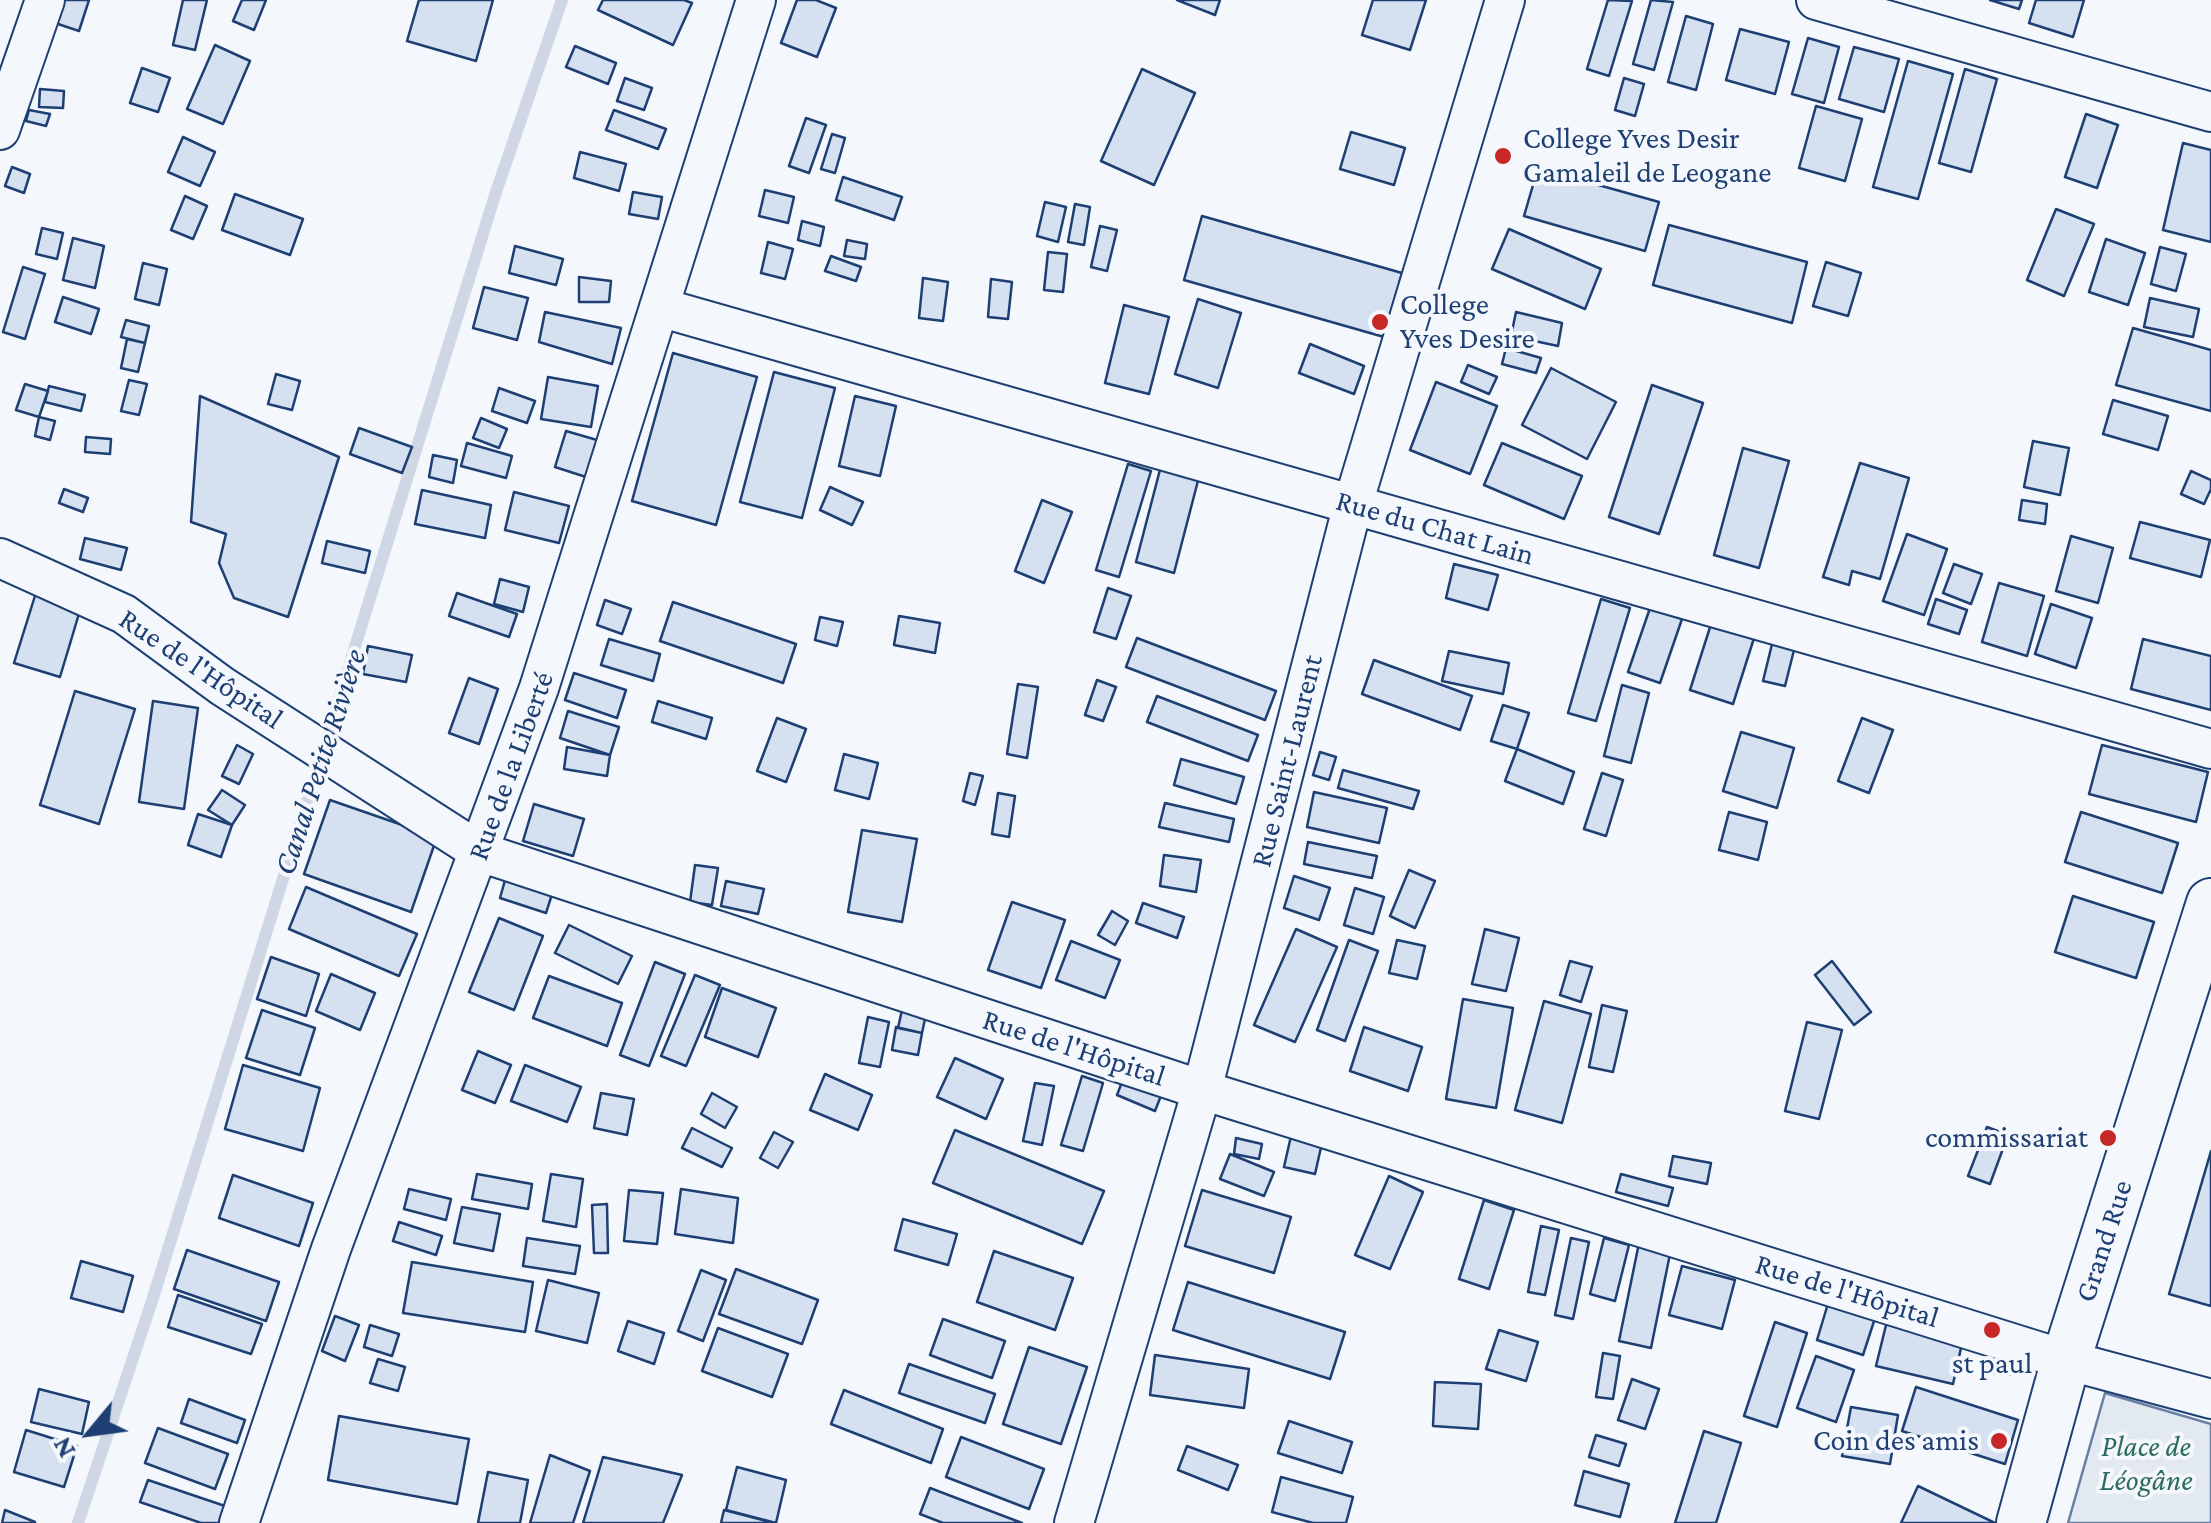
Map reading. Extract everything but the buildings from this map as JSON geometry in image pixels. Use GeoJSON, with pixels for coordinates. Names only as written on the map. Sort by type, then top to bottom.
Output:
{"type":"FeatureCollection","features":[{"type":"Feature","properties":{"kind":"street"},"geometry":{"type":"LineString","coordinates":[[0,130],[45,0]]}},
{"type":"Feature","properties":{"kind":"street","name":"Rue de la Liberté"},"geometry":{"type":"LineString","coordinates":[[239,1523],[330,1250],[545,670],[756,0]]}},
{"type":"Feature","properties":{"kind":"street","name":"Rue Saint-Laurent"},"geometry":{"type":"LineString","coordinates":[[1074,1523],[1202,1090],[1353,504],[1505,0]]}},
{"type":"Feature","properties":{"kind":"street"},"geometry":{"type":"LineString","coordinates":[[1816,0],[2211,112]]}},
{"type":"Feature","properties":{"kind":"street","name":"Rue du Chat Lain"},"geometry":{"type":"LineString","coordinates":[[659,306],[2211,749]]}},
{"type":"Feature","properties":{"kind":"street","name":"Rue de l'Hôpital"},"geometry":{"type":"LineString","coordinates":[[0,558],[124,614],[222,686],[480,852],[1202,1090],[2066,1360],[2211,1399]]}},
{"type":"Feature","properties":{"kind":"street","name":"Grand Rue"},"geometry":{"type":"LineString","coordinates":[[2021,1523],[2066,1360],[2211,903]]}},
{"type":"Feature","properties":{"kind":"green space","name":"Place de Léogâne"},"geometry":{"type":"Polygon","coordinates":[[[2105,1393],[2211,1424],[2211,1523],[2068,1523],[2105,1393]]]}},
{"type":"Feature","properties":{"kind":"waterway","name":"Canal Petite Rivière"},"geometry":{"type":"LineString","coordinates":[[78,1523],[152,1301],[496,192],[562,0]]}},
{"type":"Feature","properties":{"kind":"place","name":"College Yves Desir Gamaleil de Leogane"},"geometry":{"type":"Point","coordinates":[1503,156]}},
{"type":"Feature","properties":{"kind":"place","name":"College Yves Desire"},"geometry":{"type":"Point","coordinates":[1380,322]}},
{"type":"Feature","properties":{"kind":"place","name":"commissariat"},"geometry":{"type":"Point","coordinates":[2108,1138]}},
{"type":"Feature","properties":{"kind":"place","name":"st paul"},"geometry":{"type":"Point","coordinates":[1992,1330]}},
{"type":"Feature","properties":{"kind":"place","name":"Coin des amis"},"geometry":{"type":"Point","coordinates":[1999,1441]}}]}
